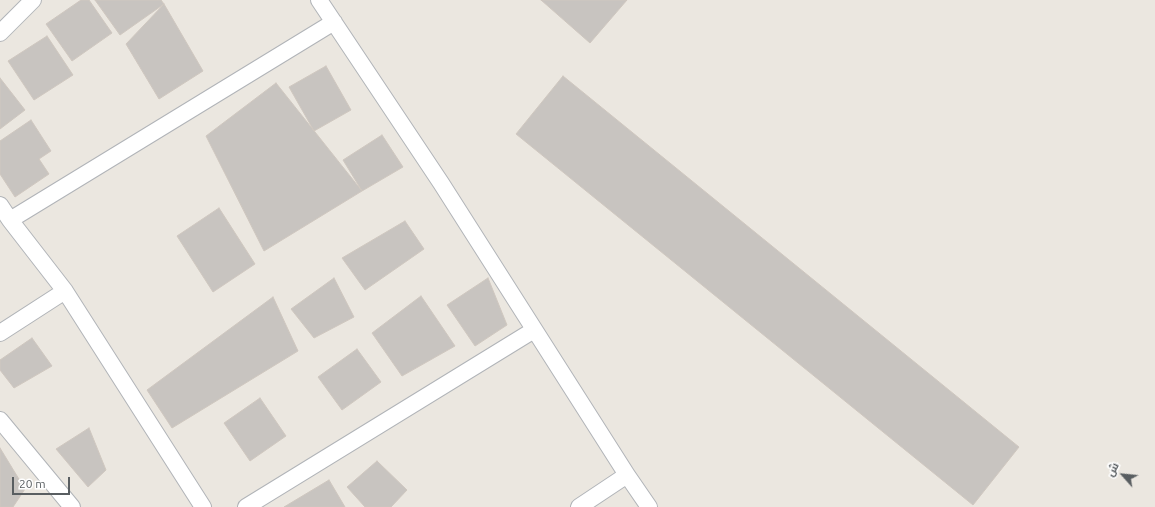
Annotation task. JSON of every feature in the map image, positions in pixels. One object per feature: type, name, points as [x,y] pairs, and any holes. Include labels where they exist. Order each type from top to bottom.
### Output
[{"type":"street","points":[[0,33],[33,0]]},
{"type":"street","points":[[319,0],[441,183],[627,475],[649,507]]},
{"type":"street","points":[[10,220],[334,22]]},
{"type":"street","points":[[0,205],[66,291],[203,507]]},
{"type":"street","points":[[0,333],[66,291]]},
{"type":"street","points":[[246,507],[534,330]]},
{"type":"street","points":[[0,420],[72,507]]},
{"type":"street","points":[[579,507],[627,475]]},
{"type":"building","points":[[81,0],[89,0],[112,33],[72,61],[46,24]]},
{"type":"building","points":[[95,0],[161,0],[164,4],[120,35]]},
{"type":"building","points":[[541,0],[627,0],[590,43]]},
{"type":"building","points":[[164,4],[203,71],[159,99],[126,44]]},
{"type":"building","points":[[47,36],[73,75],[34,100],[8,61]]},
{"type":"building","points":[[326,66],[351,110],[314,131],[289,87]]},
{"type":"building","points":[[563,76],[1019,447],[973,505],[516,134]]},
{"type":"building","points":[[0,78],[25,110],[0,129]]},
{"type":"building","points":[[276,83],[362,191],[264,251],[206,136]]},
{"type":"building","points":[[31,120],[51,151],[39,159],[49,174],[15,197],[0,174],[0,141]]},
{"type":"building","points":[[382,135],[403,167],[362,191],[343,160]]},
{"type":"building","points":[[219,208],[255,264],[213,292],[177,236]]},
{"type":"building","points":[[405,221],[424,249],[365,290],[342,258]]},
{"type":"building","points":[[334,278],[354,317],[314,338],[291,309]]},
{"type":"building","points":[[488,278],[507,325],[475,346],[447,305]]},
{"type":"building","points":[[421,296],[455,346],[402,376],[372,333]]},
{"type":"building","points":[[273,297],[298,351],[172,428],[147,390]]},
{"type":"building","points":[[32,338],[52,366],[14,388],[0,370],[0,360]]},
{"type":"building","points":[[357,349],[381,382],[342,410],[318,377]]},
{"type":"building","points":[[260,398],[286,436],[250,461],[224,423]]},
{"type":"building","points":[[89,428],[106,470],[88,487],[56,449]]},
{"type":"building","points":[[0,448],[25,489],[13,507],[0,507]]},
{"type":"building","points":[[377,461],[407,490],[391,507],[365,507],[347,487]]},
{"type":"building","points":[[329,480],[345,507],[284,507]]}]
